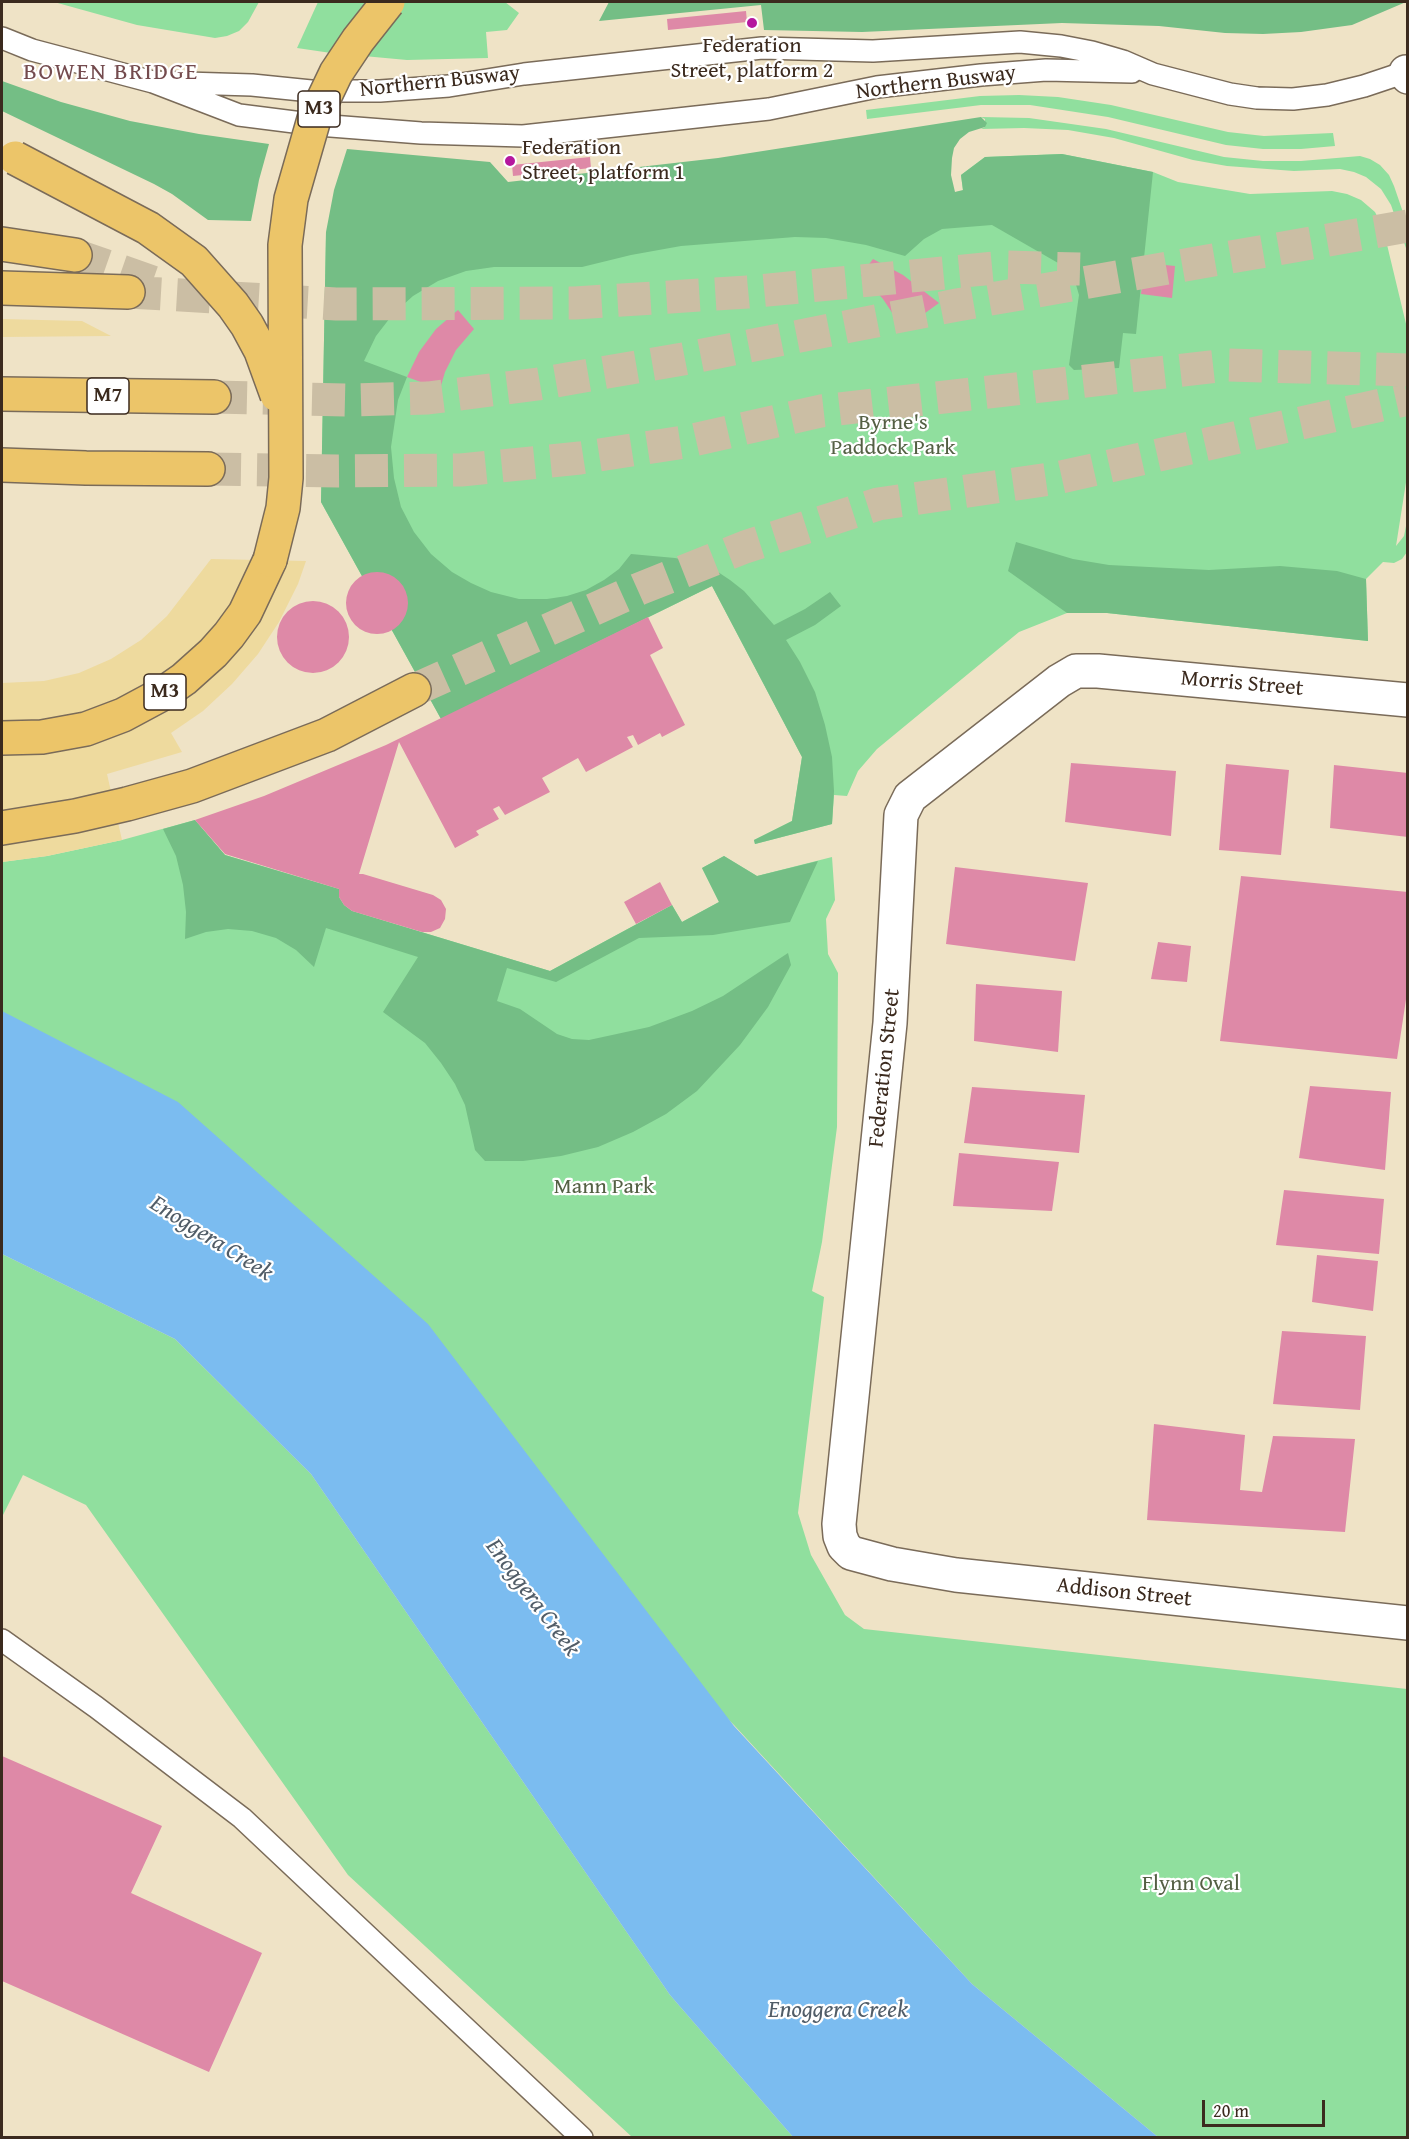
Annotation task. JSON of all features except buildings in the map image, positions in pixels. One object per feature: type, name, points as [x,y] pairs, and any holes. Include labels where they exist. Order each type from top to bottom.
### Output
[{"type":"highway","name":"M3","points":[[2,738],[42,737],[86,729],[123,715],[177,684],[213,652],[245,613],[270,560],[283,508],[287,453],[284,275],[291,199],[314,119],[336,73],[388,2]]},
{"type":"highway","points":[[2,151],[140,223],[194,261],[233,305],[261,351],[279,402],[287,453]]},
{"type":"highway","points":[[2,244],[75,255]]},
{"type":"highway","points":[[2,288],[128,292]]},
{"type":"highway","name":"M7","points":[[2,394],[214,397]]},
{"type":"highway","points":[[2,465],[208,469]]},
{"type":"highway","points":[[2,828],[75,816],[192,786],[327,735],[414,690]]},
{"type":"street","name":"Morris Street","points":[[1076,671],[1098,671],[1407,700]]},
{"type":"street","name":"Federation Street","points":[[844,1546],[839,1524],[891,1013],[902,815],[910,797],[1059,681],[1076,671]]},
{"type":"street","name":"Addison Street","points":[[844,1546],[851,1553],[863,1558],[956,1575],[1407,1623]]},
{"type":"lane","name":"Northern Busway","points":[[2,38],[32,50],[153,82],[239,115],[318,125],[421,133],[523,136],[769,110],[877,87],[981,75],[1046,70],[1153,74]]},
{"type":"lane","name":"Northern Busway","points":[[153,82],[311,91],[380,91],[449,86],[525,74],[762,48],[873,51],[1020,42],[1092,52],[1123,61],[1153,74],[1230,94],[1293,99],[1327,95],[1407,74]]},
{"type":"lane","points":[[2,1640],[96,1707],[242,1818],[582,2138]]},
{"type":"green space","points":[[54,2],[259,2],[248,22],[239,31],[215,38],[137,25]]},
{"type":"green space","points":[[318,2],[505,2],[519,13],[507,30],[486,32],[488,58],[407,60],[297,48]]},
{"type":"green space","points":[[609,2],[1406,2],[1352,25],[1301,32],[1263,34],[1225,33],[1159,26],[1062,23],[862,32],[764,30],[761,5],[599,21]]},
{"type":"green space","points":[[2,81],[61,102],[130,121],[269,144],[251,221],[208,220],[154,184],[2,111]]},
{"type":"green space","points":[[980,96],[1058,97],[1111,105],[1228,132],[1264,136],[1333,133],[1335,146],[1263,149],[1226,145],[1108,117],[1030,105],[981,105],[867,119],[866,110]]},
{"type":"green space","points":[[981,117],[1029,118],[1106,129],[1224,157],[1263,161],[1301,161],[1360,156],[1370,159],[1380,165],[1389,175],[1394,186],[1407,224],[1407,251],[1391,205],[1381,189],[1366,177],[1354,172],[1340,169],[1294,171],[1227,166],[1193,160],[1114,138],[1068,130],[981,129],[985,127],[985,119]]},
{"type":"green space","points":[[981,117],[987,123],[985,127],[969,132],[954,148],[951,175],[955,192],[963,190],[961,175],[985,157],[1062,154],[1153,172],[1136,334],[1123,333],[1119,368],[1074,370],[1069,365],[1079,295],[1072,271],[992,225],[942,229],[924,239],[905,256],[866,245],[826,238],[795,237],[681,246],[582,267],[494,267],[466,271],[438,281],[413,296],[393,314],[376,336],[364,361],[407,377],[398,400],[391,447],[394,478],[401,507],[414,532],[431,554],[452,572],[471,583],[491,592],[519,599],[547,599],[586,590],[619,569],[631,554],[675,558],[695,562],[715,570],[730,580],[744,591],[774,625],[805,609],[830,592],[841,606],[815,625],[786,640],[815,692],[825,725],[832,757],[834,791],[832,824],[755,844],[754,840],[792,821],[802,757],[712,586],[441,719],[321,502],[326,232],[334,190],[347,149],[490,162],[508,182],[718,158]]},
{"type":"green space","name":"Byrne's Paddock Park","points":[[1062,154],[1153,172],[1178,182],[1250,194],[1332,191],[1361,200],[1375,212],[1383,228],[1407,328],[1407,476],[1396,546],[1404,536],[1407,521],[1407,552],[1402,559],[1394,563],[1383,562],[1366,579],[1368,641],[1107,613],[1067,613],[1019,632],[877,749],[858,771],[847,796],[834,795],[832,824],[755,844],[754,840],[792,821],[802,757],[712,586],[441,719],[321,502],[326,232],[837,209],[963,191],[961,175],[985,157]]},
{"type":"green space","points":[[1016,542],[1073,559],[1109,565],[1209,570],[1280,566],[1337,571],[1366,579],[1368,641],[1107,613],[1067,613],[1008,571]]},
{"type":"green space","points":[[195,820],[225,855],[339,889],[339,897],[352,911],[550,971],[672,905],[682,922],[719,902],[702,868],[724,856],[757,876],[832,857],[835,900],[826,919],[828,954],[838,973],[837,1127],[822,1242],[812,1291],[824,1297],[798,1513],[811,1555],[845,1615],[864,1629],[1407,1689],[1407,2137],[1158,2137],[972,1984],[734,1725],[2,1011],[2,862],[47,856],[122,840]]},
{"type":"green space","points":[[195,820],[225,855],[339,889],[339,897],[352,911],[550,971],[672,905],[682,922],[719,902],[702,868],[724,856],[757,876],[818,861],[790,922],[713,935],[639,938],[556,982],[507,968],[497,1001],[520,1009],[557,1034],[572,1039],[589,1040],[649,1027],[692,1011],[723,996],[788,953],[791,965],[768,1007],[740,1045],[697,1091],[666,1114],[598,1147],[561,1156],[523,1161],[485,1161],[475,1150],[465,1105],[441,1063],[425,1043],[383,1012],[418,957],[326,928],[314,967],[296,950],[276,938],[252,931],[228,929],[206,932],[185,939],[186,912],[183,885],[176,856],[163,829]]},
{"type":"green space","points":[[2,1254],[175,1339],[311,1474],[670,1995],[793,2137],[632,2137],[348,1875],[86,1505],[23,1475],[2,1517]]},
{"type":"sand","points":[[2,319],[82,321],[111,336],[2,337]]},
{"type":"sand","points":[[211,559],[306,561],[298,584],[279,622],[258,654],[232,684],[203,711],[171,733],[182,752],[107,774],[122,840],[47,856],[2,862],[2,683],[44,681],[79,673],[111,659],[141,640],[167,616]]},
{"type":"water","name":"Enoggera Creek","points":[[2,1011],[178,1102],[428,1324],[734,1726],[972,1984],[1158,2137],[793,2137],[670,1995],[311,1474],[175,1339],[2,1254]]},
{"type":"tunnel","points":[[214,397],[348,400],[428,398],[538,384],[683,359],[957,305],[1408,226]]},
{"type":"tunnel","points":[[75,255],[161,285]]},
{"type":"tunnel","points":[[128,292],[336,304],[575,303],[748,292],[1005,267],[1080,269]]},
{"type":"tunnel","points":[[208,469],[461,470],[580,458],[684,442],[821,411],[1228,365],[1408,370]]},
{"type":"tunnel","points":[[414,690],[639,589],[745,547],[878,504],[1057,478],[1408,399]]},
{"type":"place","name":"Federation Street, platform 2","points":[[752,23]]},
{"type":"place","name":"Federation Street, platform 1","points":[[510,161]]},
{"type":"district","name":"BOWEN BRIDGE","points":[[111,73]]},
{"type":"park label","name":"Mann Park","points":[[604,1187]]},
{"type":"park label","name":"Flynn Oval","points":[[1191,1884]]}]
